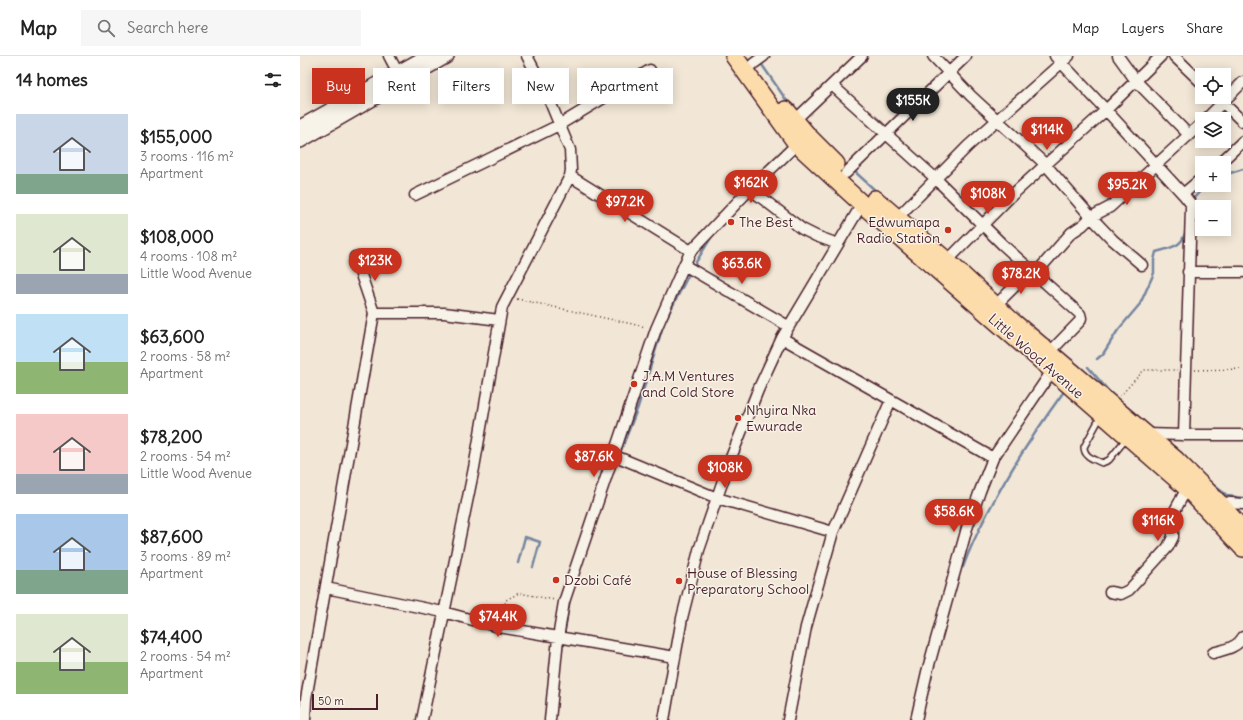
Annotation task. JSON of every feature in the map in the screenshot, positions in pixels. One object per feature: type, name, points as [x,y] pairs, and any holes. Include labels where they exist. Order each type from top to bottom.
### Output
[{"type":"highway","name":"Little Wood Avenue","points":[[734,56],[797,144],[862,204],[1052,371],[1107,410]]},
{"type":"highway","name":"Little Wood Avenue","points":[[755,59],[772,92],[794,121],[819,148],[1050,352],[1107,410],[1136,436],[1243,548]]},
{"type":"highway","name":"Little Wood Avenue","points":[[1136,436],[1176,460],[1218,502],[1243,530]]},
{"type":"street","points":[[389,56],[395,68]]},
{"type":"street","points":[[407,68],[427,56]]},
{"type":"street","points":[[300,141],[447,56]]},
{"type":"street","points":[[422,720],[443,612],[474,468],[502,307],[570,176],[571,170],[570,150],[546,92],[527,56]]},
{"type":"street","points":[[794,121],[862,56]]},
{"type":"street","points":[[933,56],[997,121],[1045,164],[1113,240],[1142,265]]},
{"type":"street","points":[[846,172],[966,56]]},
{"type":"street","points":[[1118,56],[1136,81],[1189,135]]},
{"type":"street","points":[[947,261],[1011,196],[1106,110],[1161,56]]},
{"type":"street","points":[[1174,56],[1195,76]]},
{"type":"street","points":[[897,218],[935,178],[1062,58],[1106,110],[1187,199]]},
{"type":"street","points":[[1231,91],[1243,82]]},
{"type":"street","points":[[832,85],[935,178],[1033,272],[1080,314],[1081,318],[1050,352]]},
{"type":"street","points":[[300,127],[373,87]]},
{"type":"street","points":[[415,195],[559,125],[594,104]]},
{"type":"street","points":[[1224,104],[1243,122]]},
{"type":"street","points":[[996,305],[1033,272],[1071,233],[1083,225],[1091,217],[1110,207],[1195,129]]},
{"type":"street","points":[[1227,156],[1243,141]]},
{"type":"street","points":[[550,720],[558,638],[564,602],[656,329],[684,265],[692,251],[750,189],[797,144]]},
{"type":"street","points":[[570,176],[692,251]]},
{"type":"street","points":[[1184,435],[1188,272],[1187,199],[1195,188]]},
{"type":"street","points":[[750,189],[802,229],[838,244]]},
{"type":"street","points":[[664,720],[682,618],[697,558],[717,498],[758,390],[788,326],[862,204]]},
{"type":"street","points":[[305,720],[306,699],[374,313],[355,257]]},
{"type":"street","points":[[684,265],[788,326]]},
{"type":"street","points":[[1188,272],[1243,272]]},
{"type":"street","points":[[374,313],[444,313],[499,320]]},
{"type":"street","points":[[782,338],[993,458]]},
{"type":"street","points":[[916,720],[926,672],[967,528],[993,458],[1052,371]]},
{"type":"street","points":[[788,720],[806,627],[833,532],[891,400]]},
{"type":"street","points":[[1136,436],[1243,435]]},
{"type":"street","points":[[613,455],[717,498],[833,532]]},
{"type":"street","points":[[1110,592],[1121,594],[1129,590],[1168,547],[1173,537],[1173,514],[1187,488]]},
{"type":"street","points":[[1218,502],[1243,504]]},
{"type":"street","points":[[326,588],[443,612],[499,627],[675,657]]},
{"type":"street","points":[[1213,653],[1232,647],[1243,638]]},
{"type":"lane","points":[[1107,410],[1084,447],[1084,452],[1087,456],[1102,463],[1109,460],[1136,436]]},
{"type":"path","points":[[507,296],[656,329]]},
{"type":"path","points":[[1107,410],[1144,370],[1243,369]]},
{"type":"path","points":[[499,627],[506,600],[519,593],[564,602]]},
{"type":"waterway","points":[[760,62],[789,104]]},
{"type":"waterway","points":[[852,169],[877,192]]},
{"type":"waterway","points":[[1231,173],[1243,169]]},
{"type":"waterway","points":[[763,184],[770,178]]},
{"type":"waterway","points":[[1191,201],[1199,192]]},
{"type":"waterway","points":[[1097,359],[1103,354],[1118,330],[1140,304],[1154,273],[1154,260],[1156,252],[1177,245],[1183,239],[1186,227]]},
{"type":"waterway","points":[[693,267],[712,236]]},
{"type":"waterway","points":[[619,455],[638,407],[664,323],[690,272]]},
{"type":"waterway","points":[[1088,367],[1113,396]]},
{"type":"waterway","points":[[963,567],[980,527],[1004,482],[1033,435],[1065,390]]},
{"type":"waterway","points":[[1212,484],[1228,496],[1243,498]]},
{"type":"waterway","points":[[518,563],[525,537],[540,542],[533,567]]},
{"type":"waterway","points":[[564,636],[570,598]]},
{"type":"waterway","points":[[561,656],[563,641]]},
{"type":"place","name":"The Best","points":[[731,222]]},
{"type":"place","name":"Edwumapa Radio Station","points":[[948,230]]},
{"type":"place","name":"J.A.M Ventures and Cold Store","points":[[634,384]]},
{"type":"place","name":"Nhyira Nka Ewurade","points":[[738,418]]},
{"type":"place","name":"Dzobi Café","points":[[556,580]]},
{"type":"place","name":"House of Blessing Preparatory School","points":[[679,581]]}]
